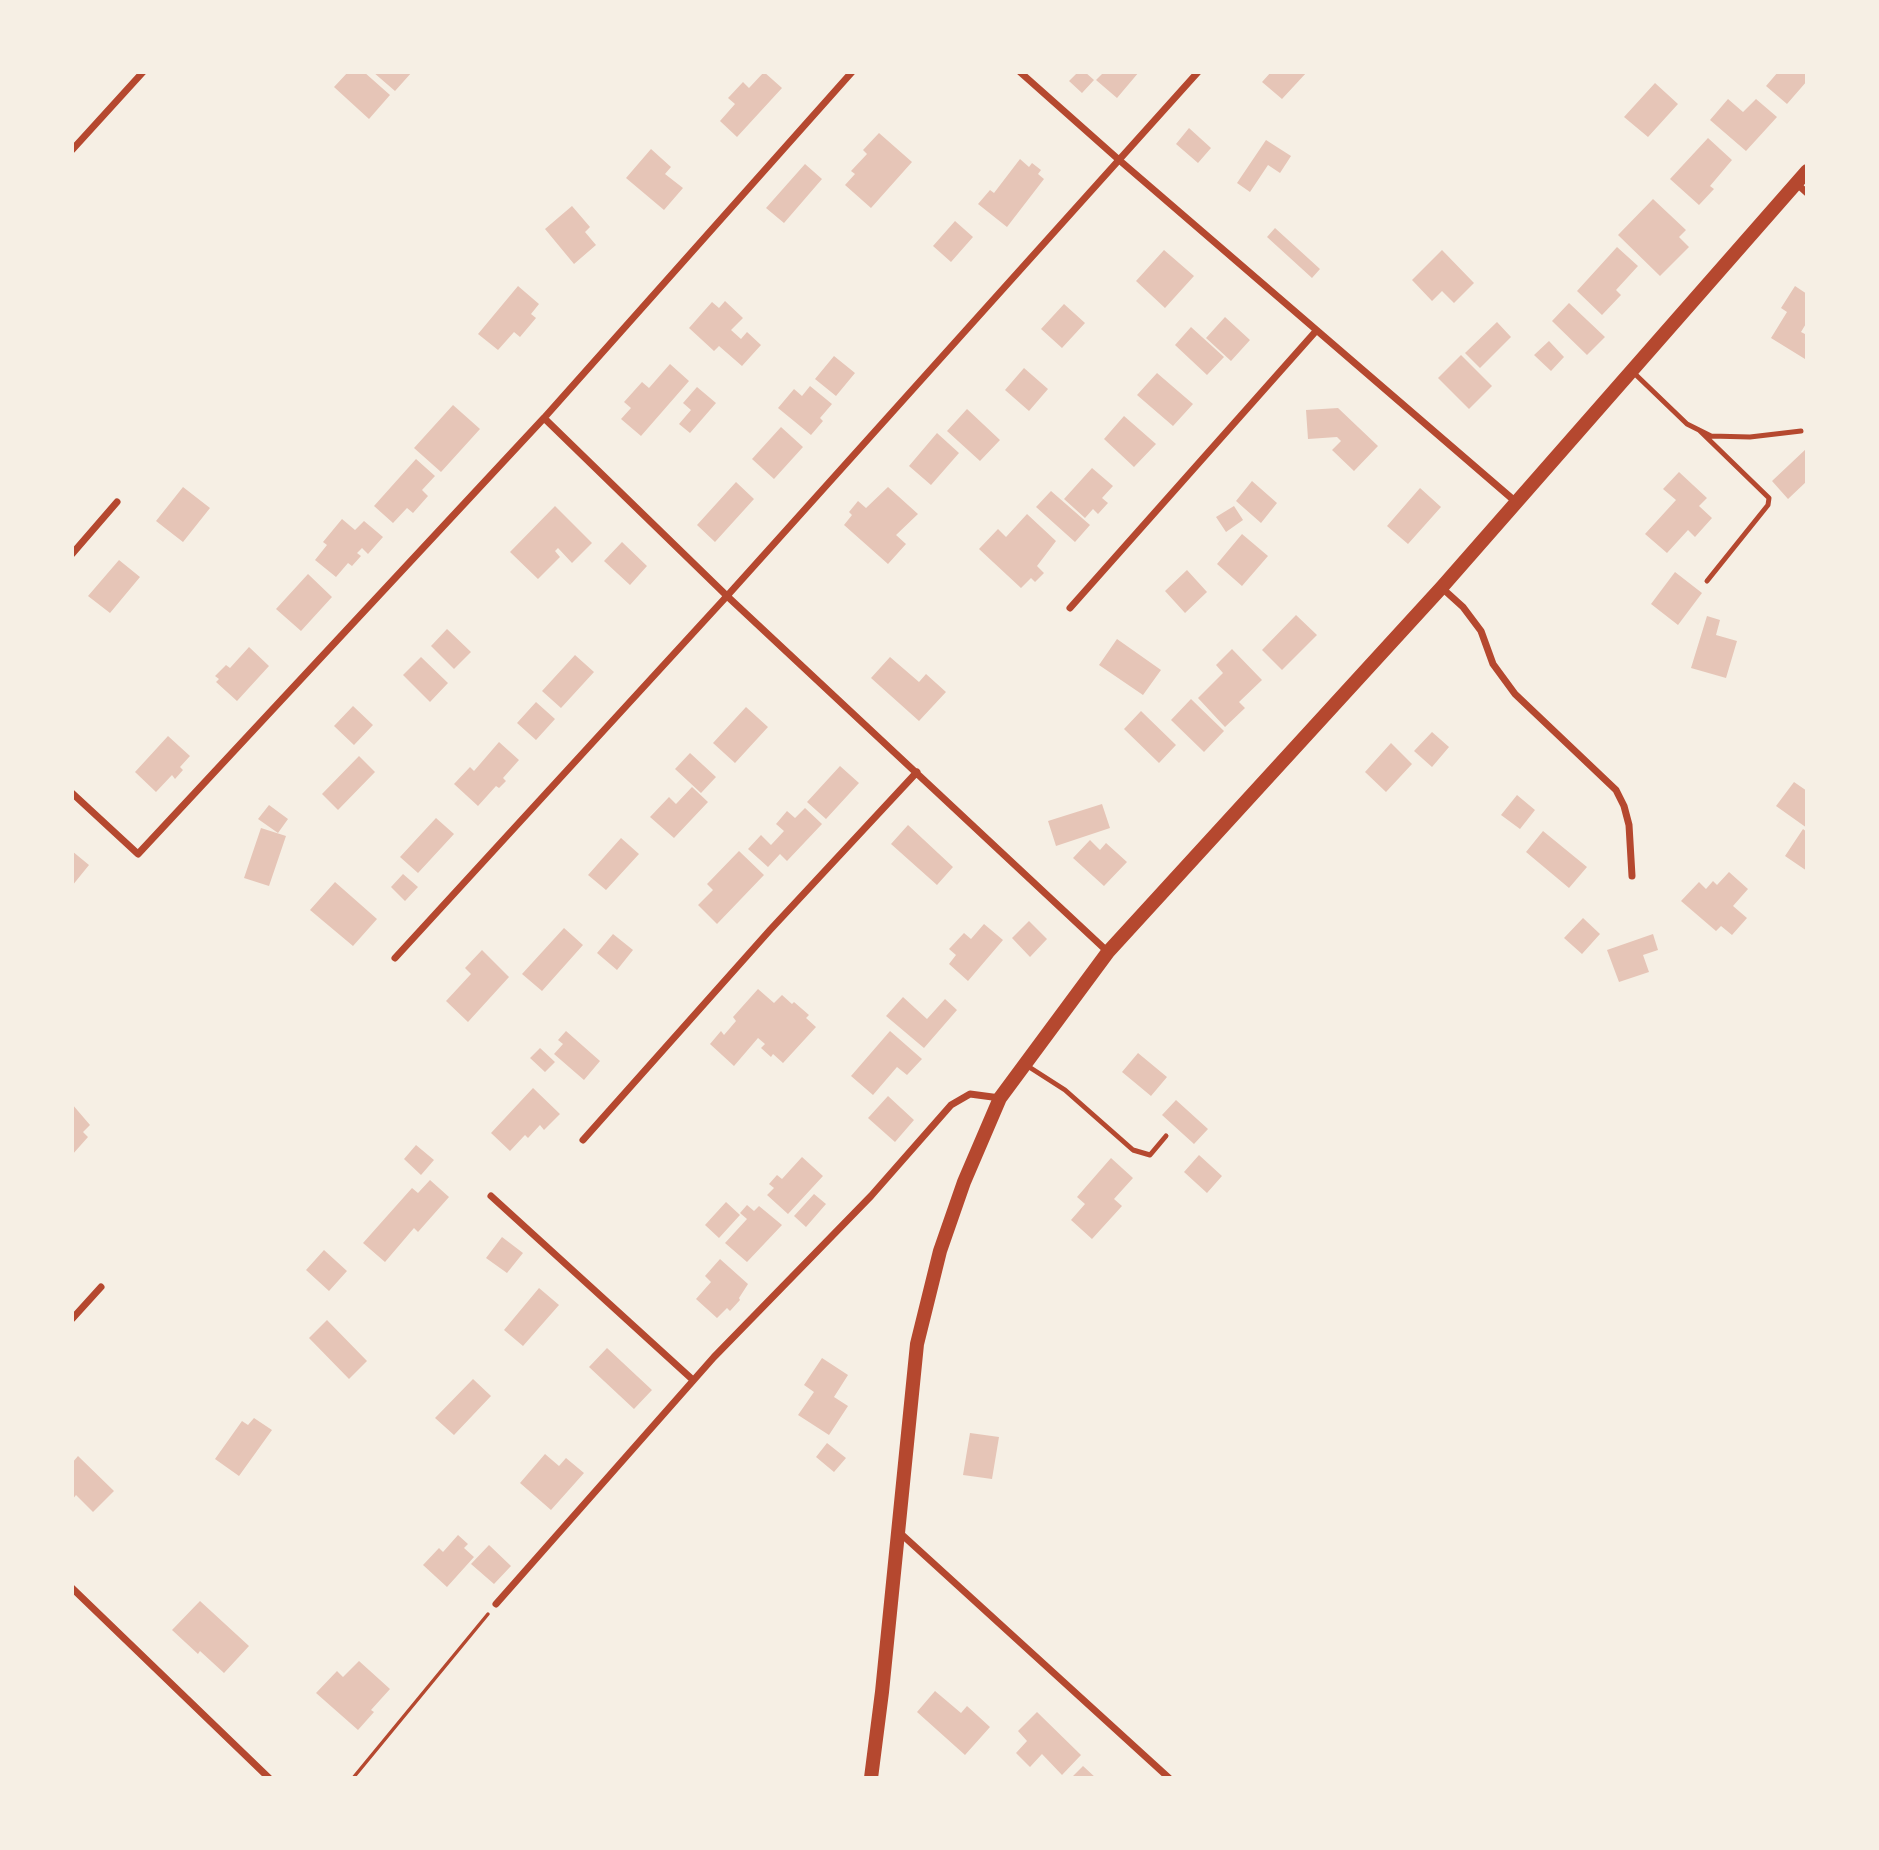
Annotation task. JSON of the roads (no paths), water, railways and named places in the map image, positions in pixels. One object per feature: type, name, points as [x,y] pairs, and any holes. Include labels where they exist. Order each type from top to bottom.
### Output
[{"type":"main road","points":[[871,1778],[917,1344],[940,1251],[964,1182],[1000,1098],[1108,951],[1441,587],[1631,371],[1802,188],[1807,171]]},
{"type":"street","points":[[72,150],[143,72]]},
{"type":"street","points":[[72,793],[138,854],[544,418],[852,72]]},
{"type":"street","points":[[1020,72],[1516,502]]},
{"type":"street","points":[[396,958],[727,596],[1198,72]]},
{"type":"street","points":[[1070,608],[1316,331]]},
{"type":"street","points":[[544,418],[727,596],[1108,951]]},
{"type":"street","points":[[72,554],[117,502]]},
{"type":"street","points":[[1441,587],[1463,607],[1481,631],[1493,664],[1515,694],[1616,790],[1629,825],[1632,876]]},
{"type":"street","points":[[583,1140],[770,930],[917,772]]},
{"type":"street","points":[[496,1604],[693,1380],[871,1196],[951,1105],[970,1094],[1000,1098]]},
{"type":"street","points":[[491,1196],[693,1380]]},
{"type":"street","points":[[72,1319],[101,1287]]},
{"type":"street","points":[[899,1531],[1169,1778]]},
{"type":"street","points":[[72,1588],[269,1778]]},
{"type":"lane","points":[[1631,371],[1687,424],[1711,436],[1750,437],[1801,431]]},
{"type":"lane","points":[[1699,430],[1769,498],[1768,505],[1707,581]]},
{"type":"lane","points":[[1024,1064],[1065,1090],[1133,1150],[1150,1155],[1166,1136]]}]
